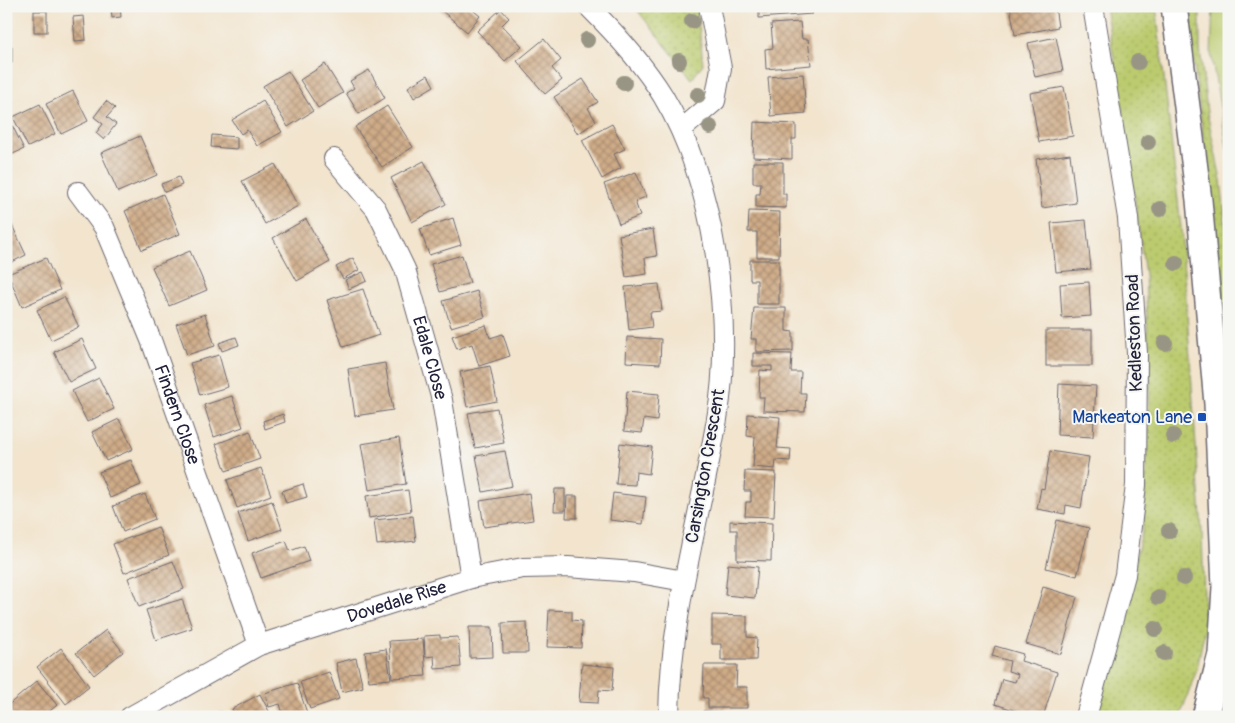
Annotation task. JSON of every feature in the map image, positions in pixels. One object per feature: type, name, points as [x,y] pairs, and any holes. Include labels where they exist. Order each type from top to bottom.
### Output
[{"type":"street","name":"Carsington Crescent","points":[[588,6],[622,42],[645,72],[662,96],[681,130],[700,185],[711,226],[718,273],[722,338],[718,416],[684,581],[672,663],[669,717]]},
{"type":"street","points":[[681,130],[715,101],[721,68],[709,6]]},
{"type":"street","name":"Kedleston Road","points":[[1086,717],[1125,575],[1136,485],[1137,382],[1128,218],[1093,6]]},
{"type":"street","points":[[1174,6],[1199,200],[1217,404],[1225,587],[1221,654],[1205,717]]},
{"type":"street","name":"Edale Close","points":[[334,159],[376,209],[405,268],[442,400],[471,578]]},
{"type":"street","name":"Findern Close","points":[[78,192],[104,227],[151,340],[259,645]]},
{"type":"street","name":"Dovedale Rise","points":[[130,717],[259,645],[471,578],[523,568],[568,567],[634,572],[684,581]]},
{"type":"green space","points":[[634,6],[697,6],[703,64],[692,79]]},
{"type":"green space","points":[[1105,6],[1156,6],[1181,227],[1202,532],[1205,628],[1197,669],[1180,717],[1096,717],[1143,529],[1150,385],[1145,275],[1123,112]]},
{"type":"green space","points":[[1191,6],[1200,6],[1200,48],[1207,112],[1221,180],[1228,247],[1229,308],[1226,308],[1227,317],[1229,317],[1229,366],[1213,213],[1192,50]]},
{"type":"green space","points":[[1213,6],[1229,6],[1229,158],[1211,54]]},
{"type":"building","points":[[111,6],[120,6],[121,17],[112,18]]},
{"type":"building","points":[[436,6],[468,6],[480,16],[467,32]]},
{"type":"building","points":[[759,6],[812,6],[812,14],[759,18]]},
{"type":"building","points":[[1010,6],[1055,6],[1058,27],[1015,35]]},
{"type":"building","points":[[501,9],[509,18],[502,25],[522,46],[505,61],[477,31]]},
{"type":"building","points":[[34,11],[47,11],[47,32],[34,32]]},
{"type":"building","points":[[84,16],[86,40],[75,41],[73,17]]},
{"type":"building","points":[[800,22],[802,39],[808,39],[811,65],[766,69],[765,49],[773,48],[771,24]]},
{"type":"building","points":[[1056,37],[1063,71],[1035,77],[1028,43]]},
{"type":"building","points":[[544,39],[561,60],[552,68],[562,80],[545,94],[517,61]]},
{"type":"building","points":[[6,46],[12,46],[12,63],[6,64]]},
{"type":"building","points":[[325,64],[343,93],[318,108],[300,80]]},
{"type":"building","points":[[369,70],[385,98],[359,114],[346,93],[354,88],[350,81]]},
{"type":"building","points":[[288,71],[313,111],[288,127],[263,86]]},
{"type":"building","points":[[803,74],[806,113],[771,116],[768,77]]},
{"type":"building","points":[[428,75],[434,86],[414,98],[408,87]]},
{"type":"building","points":[[583,79],[598,102],[588,108],[596,121],[578,134],[554,97]]},
{"type":"building","points":[[1064,87],[1073,136],[1039,142],[1030,93]]},
{"type":"building","points":[[73,91],[88,121],[61,134],[46,104]]},
{"type":"building","points":[[106,101],[115,108],[107,117],[116,124],[104,140],[96,133],[103,124],[94,117]]},
{"type":"building","points":[[263,101],[282,132],[257,146],[247,130],[241,134],[232,120]]},
{"type":"building","points":[[40,104],[55,134],[28,147],[13,117]]},
{"type":"building","points":[[387,106],[413,147],[382,167],[355,127]]},
{"type":"building","points":[[9,119],[24,149],[6,157],[6,120]]},
{"type":"building","points":[[754,122],[796,124],[796,139],[792,139],[792,159],[753,157]]},
{"type":"building","points":[[612,124],[625,149],[614,154],[621,168],[602,179],[582,140]]},
{"type":"building","points":[[212,135],[237,137],[237,149],[211,147]]},
{"type":"building","points":[[140,136],[157,175],[118,192],[101,153]]},
{"type":"building","points":[[1070,154],[1076,203],[1042,208],[1036,159]]},
{"type":"building","points":[[424,161],[446,204],[412,222],[391,178]]},
{"type":"building","points":[[753,162],[783,162],[783,194],[786,194],[786,208],[756,207],[756,194],[760,194],[761,183],[753,183]]},
{"type":"building","points":[[275,164],[298,206],[265,224],[242,181]]},
{"type":"building","points":[[636,172],[646,197],[635,201],[640,216],[619,224],[604,184]]},
{"type":"building","points":[[179,177],[182,185],[165,192],[161,184]]},
{"type":"building","points":[[163,194],[180,234],[142,250],[125,211]]},
{"type":"building","points":[[749,211],[780,212],[779,257],[757,257],[757,232],[748,232]]},
{"type":"building","points":[[453,218],[461,245],[429,255],[420,229]]},
{"type":"building","points":[[306,219],[330,262],[297,281],[273,238]]},
{"type":"building","points":[[1086,220],[1091,269],[1056,272],[1051,223]]},
{"type":"building","points":[[12,225],[26,255],[6,265],[6,228]]},
{"type":"building","points":[[653,229],[657,256],[645,258],[647,274],[626,277],[619,235]]},
{"type":"building","points":[[190,251],[207,290],[169,306],[152,267]]},
{"type":"building","points":[[462,255],[470,283],[440,292],[431,264]]},
{"type":"building","points":[[46,258],[60,290],[22,307],[8,274]]},
{"type":"building","points":[[353,258],[359,270],[343,279],[336,267]]},
{"type":"building","points":[[750,260],[779,260],[779,304],[757,304],[757,280],[750,280]]},
{"type":"building","points":[[363,272],[367,281],[349,289],[345,280]]},
{"type":"building","points":[[1089,282],[1091,316],[1062,318],[1060,284]]},
{"type":"building","points":[[659,284],[662,311],[650,312],[652,327],[629,330],[625,287]]},
{"type":"building","points":[[363,289],[379,335],[343,347],[327,300]]},
{"type":"building","points":[[477,291],[485,317],[451,327],[443,301]]},
{"type":"building","points":[[64,297],[79,327],[51,340],[37,310]]},
{"type":"building","points":[[754,308],[786,308],[786,331],[793,332],[793,351],[756,352],[756,339],[751,339]]},
{"type":"building","points":[[205,314],[215,346],[187,355],[176,324]]},
{"type":"building","points":[[486,325],[490,338],[503,334],[510,356],[479,366],[472,344],[457,349],[452,336]]},
{"type":"building","points":[[1046,330],[1092,330],[1092,366],[1046,366]]},
{"type":"building","points":[[236,337],[239,345],[222,351],[219,343]]},
{"type":"building","points":[[627,337],[661,339],[660,364],[626,362]]},
{"type":"building","points":[[82,339],[96,369],[69,382],[54,352]]},
{"type":"building","points":[[753,353],[792,354],[791,372],[801,372],[800,393],[806,393],[805,412],[763,411],[764,397],[759,397],[760,370],[772,371],[772,366],[753,366]]},
{"type":"building","points":[[219,355],[228,387],[200,395],[190,363]]},
{"type":"building","points":[[385,363],[393,410],[355,416],[348,369]]},
{"type":"building","points":[[490,366],[497,401],[467,407],[460,372]]},
{"type":"building","points":[[99,378],[114,409],[87,422],[72,391]]},
{"type":"building","points":[[1059,384],[1096,386],[1093,437],[1057,435]]},
{"type":"building","points":[[627,391],[659,394],[657,421],[644,419],[642,433],[624,431]]},
{"type":"building","points":[[232,396],[243,427],[214,437],[204,405]]},
{"type":"building","points":[[497,408],[504,443],[475,448],[468,413]]},
{"type":"building","points":[[283,414],[285,422],[265,429],[263,421]]},
{"type":"building","points":[[748,414],[780,417],[777,448],[791,449],[790,461],[776,460],[775,469],[753,467],[755,437],[747,436]]},
{"type":"building","points":[[119,419],[133,449],[106,461],[92,432]]},
{"type":"building","points":[[250,431],[260,459],[226,471],[216,444]]},
{"type":"building","points":[[399,438],[406,484],[369,490],[361,444]]},
{"type":"building","points":[[620,443],[652,447],[649,474],[636,472],[635,485],[616,484]]},
{"type":"building","points":[[505,451],[512,486],[483,492],[476,456]]},
{"type":"building","points":[[1050,451],[1089,457],[1081,508],[1066,505],[1065,514],[1037,509],[1041,488],[1044,489]]},
{"type":"building","points":[[131,460],[141,485],[110,498],[99,472]]},
{"type":"building","points":[[261,468],[271,495],[237,508],[227,480]]},
{"type":"building","points":[[745,471],[776,472],[774,517],[745,516],[746,502],[751,502],[751,491],[744,491]]},
{"type":"building","points":[[303,484],[307,497],[286,503],[282,491]]},
{"type":"building","points":[[555,489],[565,489],[565,511],[554,511]]},
{"type":"building","points":[[408,490],[411,511],[369,518],[366,496]]},
{"type":"building","points":[[529,493],[533,520],[484,527],[480,501]]},
{"type":"building","points":[[613,493],[646,497],[643,524],[610,520]]},
{"type":"building","points":[[145,494],[155,519],[123,532],[113,506]]},
{"type":"building","points":[[567,496],[577,496],[577,518],[566,518]]},
{"type":"building","points":[[272,501],[282,529],[248,541],[238,513]]},
{"type":"building","points":[[413,516],[416,541],[377,545],[374,520]]},
{"type":"building","points":[[1057,520],[1089,528],[1077,576],[1046,568]]},
{"type":"building","points":[[730,521],[772,523],[771,561],[737,560],[737,530],[730,530]]},
{"type":"building","points":[[158,527],[169,555],[124,573],[113,544]]},
{"type":"building","points":[[286,541],[290,551],[304,546],[309,561],[261,578],[252,553]]},
{"type":"building","points":[[173,561],[184,589],[139,607],[128,578]]},
{"type":"building","points":[[728,564],[758,567],[755,598],[725,595]]},
{"type":"building","points":[[1043,587],[1077,597],[1061,654],[1026,644]]},
{"type":"building","points":[[182,599],[192,628],[156,640],[146,610]]},
{"type":"building","points":[[549,610],[572,611],[572,620],[582,621],[581,648],[547,647]]},
{"type":"building","points":[[712,615],[747,616],[747,637],[757,638],[756,660],[721,660],[721,644],[712,644]]},
{"type":"building","points":[[527,622],[528,653],[503,653],[502,623]]},
{"type":"building","points":[[469,627],[492,627],[493,657],[470,658]]},
{"type":"building","points":[[106,630],[123,652],[94,675],[76,653]]},
{"type":"building","points":[[440,635],[440,638],[458,637],[461,667],[435,669],[434,656],[425,657],[424,636]]},
{"type":"building","points":[[423,639],[426,676],[392,678],[389,641]]},
{"type":"building","points":[[995,646],[1023,654],[1021,661],[1057,672],[1043,717],[1035,717],[995,704],[1002,679],[1015,682],[1018,674],[1008,671],[1010,661],[992,656]]},
{"type":"building","points":[[61,648],[89,686],[66,704],[37,667]]},
{"type":"building","points":[[386,649],[391,679],[369,681],[365,652]]},
{"type":"building","points":[[356,658],[363,687],[342,692],[336,663]]},
{"type":"building","points":[[582,664],[614,667],[612,691],[599,690],[598,703],[579,702]]},
{"type":"building","points":[[704,665],[737,665],[736,687],[747,687],[747,708],[708,708],[708,698],[703,698]]},
{"type":"building","points":[[329,672],[339,699],[310,709],[300,682]]},
{"type":"building","points":[[37,681],[57,705],[43,717],[14,717],[6,707]]},
{"type":"building","points":[[297,683],[307,713],[296,717],[284,717],[280,704],[269,707],[265,693]]},
{"type":"building","points":[[260,694],[271,715],[266,717],[236,717],[232,709]]},
{"type":"building","points":[[703,711],[730,713],[729,717],[703,717]]},
{"type":"building","points":[[222,712],[225,717],[214,717]]},
{"type":"place","name":"Markeaton Lane","points":[[1202,417]]}]
